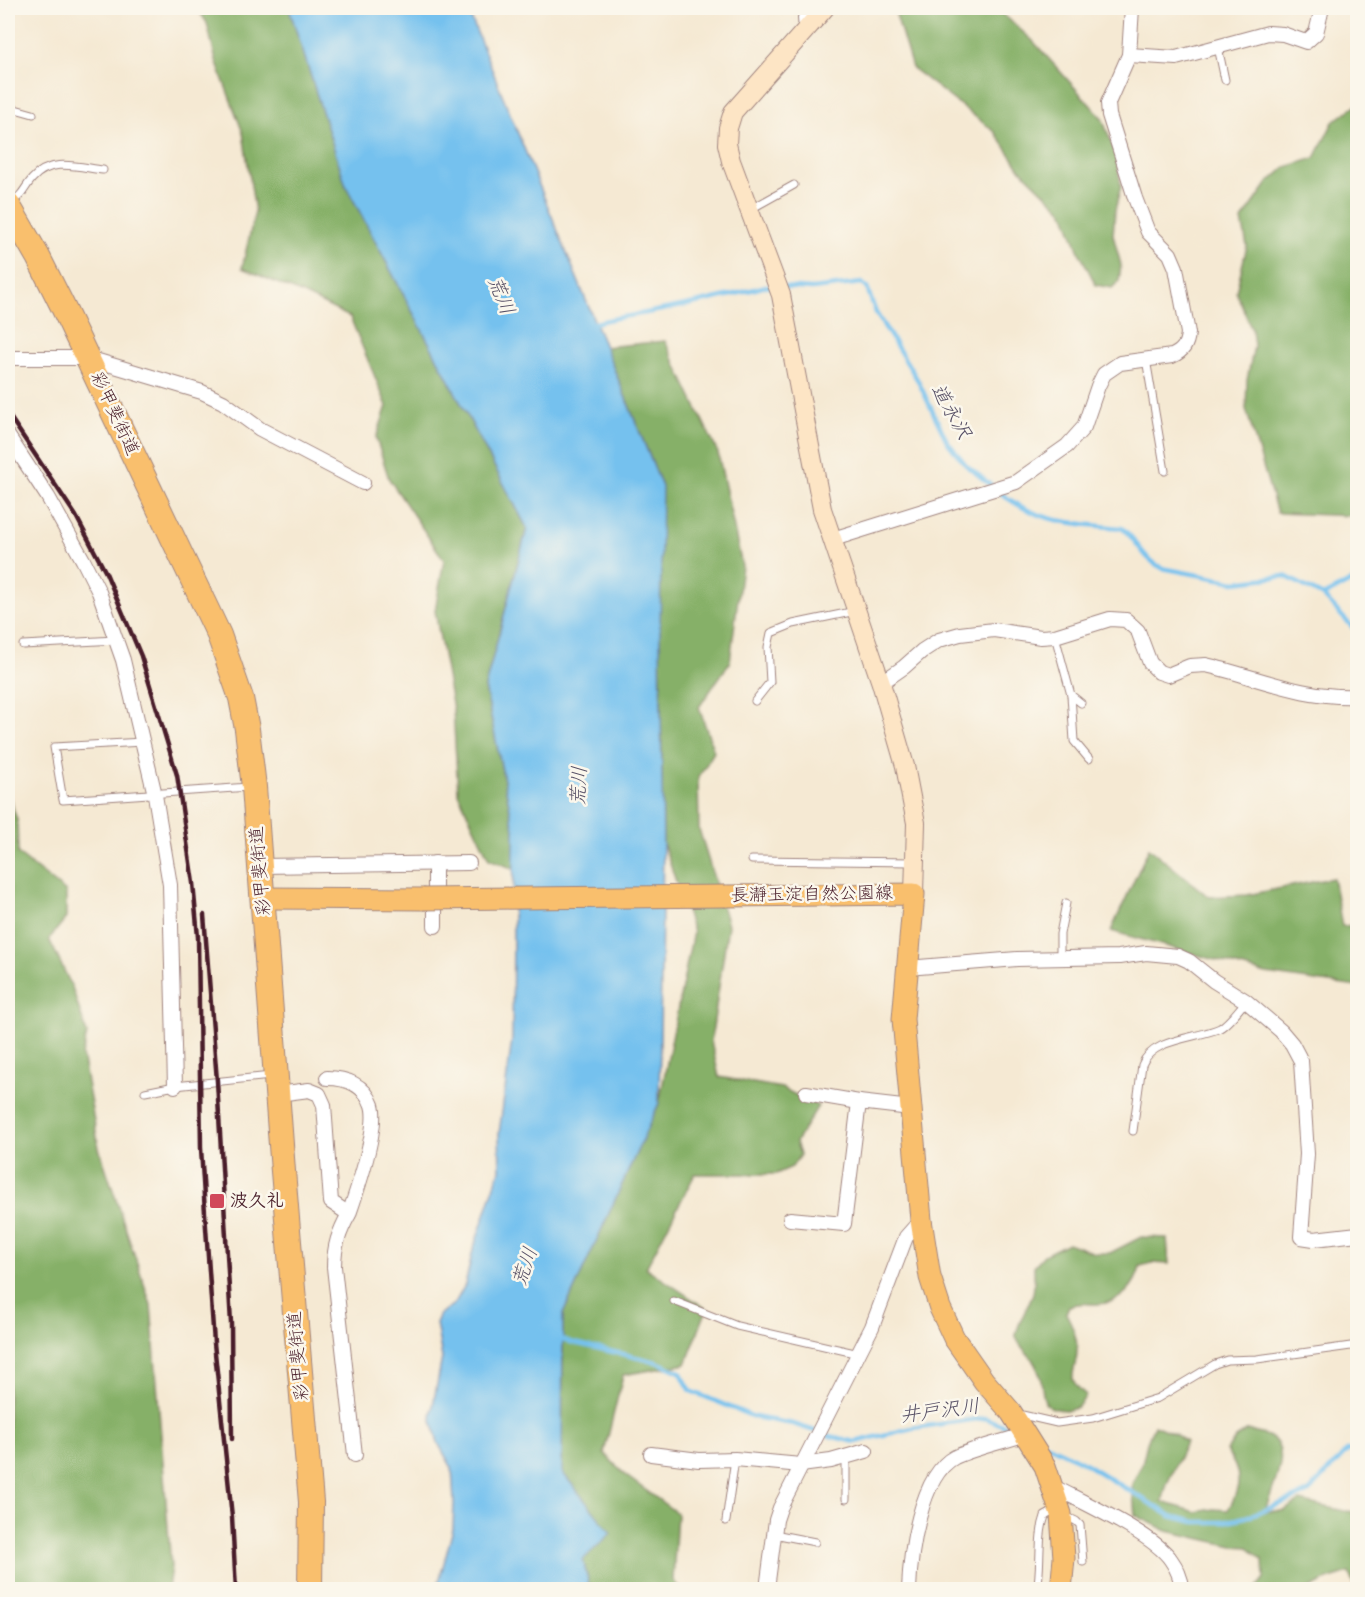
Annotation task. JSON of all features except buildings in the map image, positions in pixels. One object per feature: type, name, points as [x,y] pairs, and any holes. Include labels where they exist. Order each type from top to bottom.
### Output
[{"type":"highway","name":"彩甲斐街道","points":[[8,204],[38,257],[88,358],[219,635],[232,671],[247,729],[264,898],[311,1502],[310,1590]]},
{"type":"main road","name":"長瀞玉淀自然公園線","points":[[264,898],[914,894],[903,1019],[921,1220],[930,1277],[940,1308],[954,1338],[1026,1434],[1045,1466],[1054,1487],[1060,1511],[1064,1558],[1061,1590]]},
{"type":"street","points":[[806,30],[805,18],[813,8]]},
{"type":"street","points":[[825,8],[733,112],[728,128],[727,144],[734,173],[781,295],[822,508],[881,683],[905,766],[916,823],[914,894]]},
{"type":"street","points":[[832,539],[1016,482],[1066,446],[1084,427],[1104,374],[1120,363],[1172,356],[1187,344],[1188,333],[1176,268],[1170,254],[1158,244],[1145,225],[1109,115],[1108,103],[1129,55],[1132,8]]},
{"type":"street","points":[[1129,55],[1176,58],[1268,33],[1283,34],[1306,42],[1316,33],[1322,8]]},
{"type":"street","points":[[8,358],[88,358],[202,392],[223,402],[260,429],[363,483]]},
{"type":"street","points":[[8,436],[48,497],[99,592],[116,640],[143,742],[155,795],[170,885],[176,1086]]},
{"type":"street","points":[[881,683],[939,640],[949,637],[994,630],[1041,637],[1055,636],[1110,619],[1126,620],[1138,631],[1150,663],[1159,672],[1168,675],[1190,666],[1206,665],[1299,692],[1323,696],[1358,696]]},
{"type":"street","points":[[435,863],[435,926]]},
{"type":"street","points":[[261,866],[469,863]]},
{"type":"street","points":[[907,968],[1017,959],[1119,957],[1146,953],[1178,956],[1189,961],[1214,981],[1246,1001],[1281,1031],[1293,1044],[1301,1062],[1306,1154],[1301,1237],[1314,1239],[1358,1234]]},
{"type":"street","points":[[327,1078],[340,1078],[359,1086],[372,1104],[373,1120],[365,1166],[349,1214],[334,1249],[334,1267],[355,1455]]},
{"type":"street","points":[[277,1085],[320,1094],[324,1105],[331,1202],[349,1214]]},
{"type":"street","points":[[806,1093],[911,1108]]},
{"type":"street","points":[[790,1219],[844,1224],[859,1102]]},
{"type":"street","points":[[769,1590],[774,1534],[780,1508],[873,1327],[906,1237],[921,1220]]},
{"type":"street","points":[[909,1590],[910,1567],[920,1513],[933,1481],[942,1467],[953,1458],[1026,1434]]},
{"type":"street","points":[[651,1454],[699,1460],[735,1459],[801,1465],[866,1452]]},
{"type":"street","points":[[1054,1487],[1155,1543],[1170,1559],[1183,1590]]},
{"type":"lane","points":[[1218,47],[1225,80]]},
{"type":"lane","points":[[8,107],[33,114]]},
{"type":"lane","points":[[8,204],[20,197],[38,172],[52,165],[103,170]]},
{"type":"lane","points":[[748,210],[794,185]]},
{"type":"lane","points":[[1146,359],[1165,471]]},
{"type":"lane","points":[[755,701],[770,682],[768,647],[771,633],[793,624],[856,611]]},
{"type":"lane","points":[[1055,636],[1071,695],[1074,741],[1089,759]]},
{"type":"lane","points":[[23,645],[116,640]]},
{"type":"lane","points":[[1071,695],[1081,703]]},
{"type":"lane","points":[[143,742],[54,747],[63,800],[254,787]]},
{"type":"lane","points":[[752,860],[916,862]]},
{"type":"lane","points":[[1060,958],[1060,934],[1066,903]]},
{"type":"lane","points":[[1133,1131],[1142,1065],[1146,1054],[1157,1047],[1222,1027],[1246,1001]]},
{"type":"lane","points":[[145,1092],[176,1086],[277,1085]]},
{"type":"lane","points":[[674,1301],[737,1326],[859,1354]]},
{"type":"lane","points":[[1011,1412],[1057,1423],[1093,1418],[1158,1398],[1215,1364],[1227,1360],[1257,1359],[1358,1345]]},
{"type":"lane","points":[[846,1456],[846,1499]]},
{"type":"lane","points":[[726,1521],[735,1459]]},
{"type":"lane","points":[[1037,1590],[1042,1525],[1045,1516],[1060,1511],[1080,1525],[1083,1562]]},
{"type":"lane","points":[[774,1534],[815,1542]]},
{"type":"green space","points":[[197,8],[289,8],[346,186],[527,528],[485,687],[514,829],[514,869],[489,859],[458,793],[453,709],[435,611],[444,560],[389,479],[376,438],[387,406],[350,317],[242,268],[255,212],[243,133],[216,61],[207,23]]},
{"type":"green space","points":[[894,8],[996,8],[1032,40],[1102,118],[1116,155],[1121,186],[1115,210],[1113,235],[1121,265],[1119,281],[1112,288],[1096,285],[1079,252],[1064,212],[1021,170],[995,132],[912,68]]},
{"type":"green space","points":[[1357,105],[1357,516],[1277,513],[1246,409],[1247,380],[1254,346],[1252,330],[1236,292],[1247,246],[1242,220],[1268,183],[1286,167],[1315,158],[1333,122]]},
{"type":"green space","points":[[665,341],[718,453],[742,566],[730,662],[699,707],[714,752],[698,778],[699,829],[728,925],[711,1041],[719,1077],[782,1088],[818,1106],[796,1142],[800,1155],[792,1167],[776,1174],[695,1174],[646,1268],[707,1309],[686,1364],[623,1375],[604,1453],[625,1475],[677,1513],[673,1580],[680,1589],[590,1589],[562,1473],[563,1314],[659,1103],[693,932],[663,843],[660,637],[661,484],[605,347]]},
{"type":"green space","points":[[8,793],[17,820],[18,854],[66,892],[66,918],[49,939],[72,987],[87,1034],[82,1055],[99,1148],[151,1305],[171,1567],[168,1589],[8,1589]]},
{"type":"green space","points":[[1149,848],[1209,897],[1247,895],[1333,878],[1342,926],[1357,925],[1357,987],[1266,974],[1111,931]]},
{"type":"green space","points":[[1141,1237],[1167,1238],[1169,1264],[1152,1263],[1140,1266],[1131,1287],[1113,1301],[1069,1306],[1066,1313],[1074,1330],[1077,1344],[1073,1378],[1086,1395],[1075,1408],[1065,1410],[1052,1408],[1045,1402],[1036,1366],[1016,1336],[1033,1293],[1034,1266],[1044,1255],[1068,1243],[1095,1253],[1110,1253]]},
{"type":"green space","points":[[1154,1425],[1175,1434],[1186,1442],[1167,1484],[1162,1502],[1196,1512],[1214,1509],[1228,1510],[1238,1487],[1238,1473],[1226,1451],[1236,1438],[1248,1430],[1270,1437],[1277,1443],[1280,1461],[1265,1511],[1283,1511],[1300,1501],[1357,1512],[1357,1589],[1349,1573],[1309,1589],[1256,1588],[1264,1578],[1263,1560],[1248,1547],[1233,1546],[1167,1531],[1135,1515],[1132,1484],[1142,1464]]},
{"type":"water","name":"荒川","points":[[289,8],[467,8],[662,487],[660,637],[663,843],[659,1103],[563,1314],[562,1472],[611,1533],[583,1560],[590,1589],[437,1589],[453,1529],[454,1503],[452,1468],[438,1443],[431,1416],[442,1358],[436,1323],[440,1314],[455,1303],[465,1285],[473,1250],[500,1170],[499,1133],[512,1040],[514,829],[485,687],[527,528],[346,186]]},
{"type":"waterway","name":"道永沢","points":[[782,287],[812,289],[862,283],[867,288],[876,313],[917,379],[947,441],[966,465],[992,486]]},
{"type":"waterway","name":"道永沢","points":[[592,324],[698,303],[766,286],[774,287]]},
{"type":"waterway","name":"道永沢","points":[[998,491],[1013,502],[1042,516],[1072,523],[1122,528],[1145,555],[1162,568],[1235,582],[1285,576],[1323,596],[1358,633]]},
{"type":"waterway","points":[[1323,596],[1358,578]]},
{"type":"waterway","name":"井戸沢川","points":[[557,1339],[657,1362],[680,1372],[691,1391],[754,1417],[793,1424],[855,1442],[912,1428],[985,1418],[1012,1429]]},
{"type":"waterway","name":"井戸沢川","points":[[1036,1439],[1079,1460],[1171,1516],[1195,1522],[1223,1522],[1246,1517],[1309,1492],[1347,1451],[1358,1448]]},
{"type":"railway","points":[[8,414],[76,516],[106,573],[141,656],[177,775],[193,883],[198,937],[201,1148],[214,1343],[232,1517],[236,1590]]},
{"type":"railway","points":[[204,915],[217,1081],[231,1323],[232,1439]]},
{"type":"place","name":"波久礼","points":[[217,1201]]}]
